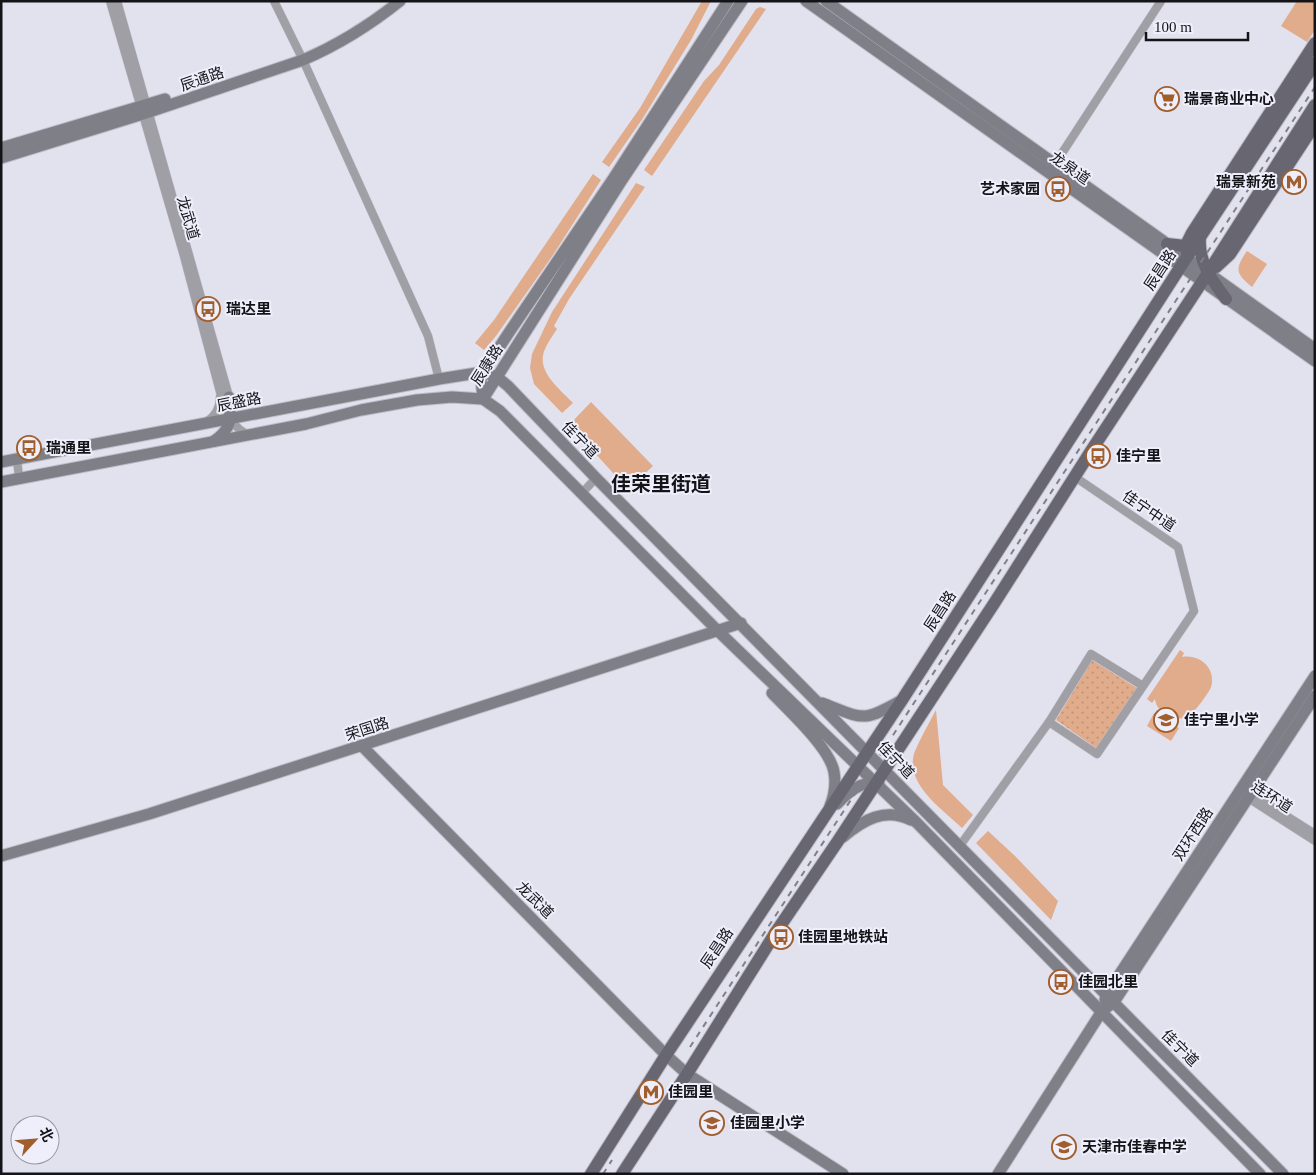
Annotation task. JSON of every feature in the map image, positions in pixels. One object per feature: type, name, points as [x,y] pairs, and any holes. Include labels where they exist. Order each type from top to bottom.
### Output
[{"type":"main road","points":[[1185,257],[1192,233],[1197,224],[1315,43]]},
{"type":"main road","name":"辰昌路","points":[[591,1174],[666,1055],[902,700],[1185,257],[1200,238],[1315,63]]},
{"type":"main road","points":[[622,1174],[776,932],[995,602],[1315,104]]},
{"type":"main road","points":[[1205,277],[1230,254],[1315,124]]},
{"type":"main road","points":[[1200,238],[1200,258],[1205,277],[1226,298]]},
{"type":"main road","points":[[1164,248],[1175,246],[1185,257]]},
{"type":"street","name":"龙武道","points":[[110,1],[145,109],[184,256],[224,395]]},
{"type":"street","points":[[117,1],[145,109]]},
{"type":"street","points":[[274,1],[302,57],[428,336],[439,379]]},
{"type":"street","name":"辰通路","points":[[302,57],[374,14],[390,1]]},
{"type":"street","name":"辰通路","points":[[1,158],[329,49],[351,36],[400,1]]},
{"type":"street","name":"辰康路","points":[[483,399],[481,379],[483,372],[613,178],[728,1]]},
{"type":"street","name":"辰康路","points":[[483,399],[620,183],[742,1]]},
{"type":"street","name":"龙泉道","points":[[806,1],[1164,248],[1185,257],[1205,277],[1315,349]]},
{"type":"street","name":"龙泉道","points":[[826,1],[1052,169]]},
{"type":"street","points":[[1052,169],[1162,1]]},
{"type":"street","name":"辰通路","points":[[1,148],[145,109]]},
{"type":"street","points":[[1185,257],[1200,258],[1223,249]]},
{"type":"street","points":[[1226,298],[1315,361]]},
{"type":"street","name":"佳宁道","points":[[483,372],[497,377],[508,386],[959,847],[1284,1174]]},
{"type":"street","name":"辰盛路","points":[[1,462],[483,372]]},
{"type":"street","points":[[224,395],[234,418],[244,432],[249,435]]},
{"type":"street","points":[[202,425],[212,418],[218,410],[224,395]]},
{"type":"street","points":[[1,482],[306,424],[361,410],[417,400],[452,397],[483,399]]},
{"type":"street","name":"佳宁道","points":[[483,399],[500,411],[718,631],[876,782],[1260,1174]]},
{"type":"street","points":[[213,442],[224,433],[234,418]]},
{"type":"street","points":[[17,459],[19,478]]},
{"type":"street","name":"佳宁中道","points":[[1049,722],[1097,754],[1194,610],[1178,547],[1075,477]]},
{"type":"street","points":[[582,493],[596,478]]},
{"type":"street","name":"荣国路","points":[[1,856],[149,814],[741,623]]},
{"type":"street","points":[[959,847],[1049,722],[1092,654],[1143,686]]},
{"type":"street","points":[[747,659],[767,687],[817,741],[830,762],[834,770],[835,779],[833,798],[828,814]]},
{"type":"street","points":[[1245,793],[1315,676]]},
{"type":"street","points":[[998,1174],[1110,998],[1245,793],[1315,696]]},
{"type":"street","points":[[817,701],[846,713],[866,717],[876,714],[902,700]]},
{"type":"street","name":"龙武道","points":[[362,746],[666,1055],[687,1074],[843,1174]]},
{"type":"street","points":[[828,814],[856,788],[866,783],[876,782],[894,788],[919,806]]},
{"type":"street","name":"连环道","points":[[1245,793],[1315,834]]},
{"type":"street","name":"连环道","points":[[1245,793],[1315,841]]},
{"type":"street","points":[[838,841],[860,824],[883,814],[904,816],[917,823]]},
{"type":"shaded area","points":[[702,1],[711,1],[691,40],[643,118],[609,167],[602,162],[640,108]]},
{"type":"shaded area","points":[[1297,1],[1315,1],[1315,30],[1307,42],[1281,26]]},
{"type":"shaded area","points":[[760,7],[766,9],[652,176],[644,170],[704,81],[719,65],[756,9]]},
{"type":"shaded area","points":[[593,174],[601,180],[553,255],[484,350],[475,343],[494,320]]},
{"type":"shaded area","points":[[636,183],[645,187],[569,299],[554,326],[557,329],[545,349],[543,365],[546,372],[556,386],[573,403],[562,413],[534,384],[530,368],[532,354],[552,312]]},
{"type":"shaded area","points":[[1247,251],[1267,264],[1252,287],[1242,278],[1239,270],[1240,262]]},
{"type":"shaded area","points":[[591,402],[653,466],[637,481],[642,486],[633,495],[571,423]]},
{"type":"shaded area","points":[[1180,650],[1184,653],[1182,657],[1194,657],[1204,662],[1210,671],[1212,683],[1211,688],[1196,709],[1189,716],[1180,719],[1169,716],[1161,711],[1156,705],[1155,699],[1152,703],[1147,699]]},
{"type":"shaded area","points":[[1092,660],[1137,688],[1096,748],[1056,720]]},
{"type":"shaded area","points":[[936,710],[943,785],[973,815],[962,828],[926,794],[914,774],[915,751]]},
{"type":"shaded area","points":[[1154,713],[1179,728],[1171,741],[1147,726]]},
{"type":"shaded area","points":[[988,831],[1058,901],[1051,920],[976,843]]},
{"type":"railway","points":[[690,1047],[1315,87]]},
{"type":"railway","points":[[603,1174],[612,1160]]},
{"type":"place","name":"瑞景商业中心","points":[[1167,99]]},
{"type":"place","name":"瑞景新苑","points":[[1294,182]]},
{"type":"place","name":"艺术家园","points":[[1058,189]]},
{"type":"place","name":"瑞达里","points":[[208,309]]},
{"type":"place","name":"瑞通里","points":[[29,448]]},
{"type":"place","name":"佳宁里","points":[[1098,456]]},
{"type":"place","name":"佳宁里小学","points":[[1166,720]]},
{"type":"place","name":"佳园里地铁站","points":[[781,937]]},
{"type":"place","name":"佳园北里","points":[[1061,982]]},
{"type":"place","name":"佳园里","points":[[651,1092]]},
{"type":"place","name":"佳园里小学","points":[[712,1123]]},
{"type":"place","name":"天津市佳春中学","points":[[1064,1147]]},
{"type":"district","name":"佳荣里街道","points":[[661,484]]}]
